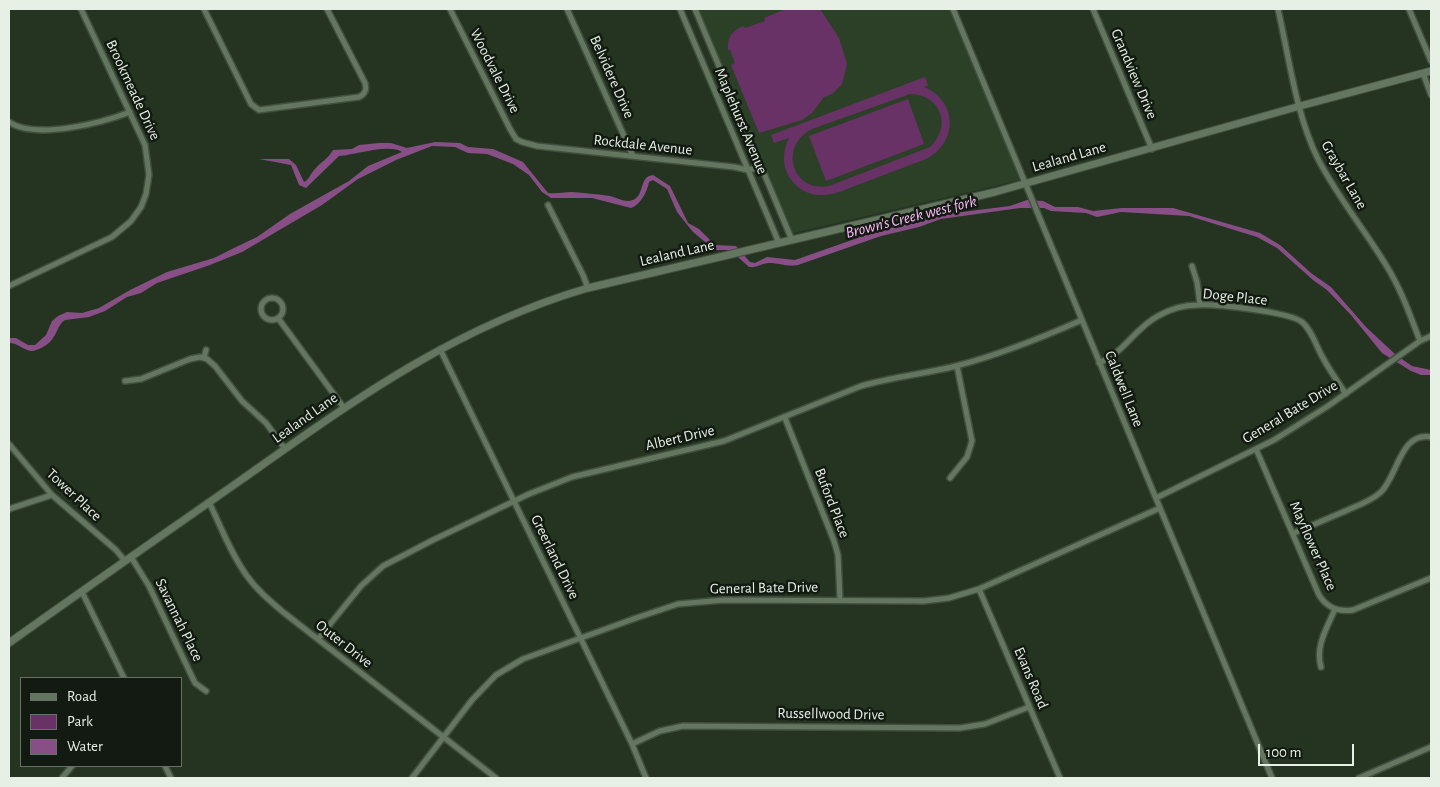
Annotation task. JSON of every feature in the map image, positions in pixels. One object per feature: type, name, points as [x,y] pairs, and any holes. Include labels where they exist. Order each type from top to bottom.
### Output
[{"type":"street","name":"Brookmeade Drive","points":[[9,286],[112,237],[125,228],[137,213],[146,194],[149,180],[146,145],[81,9]]},
{"type":"street","points":[[204,9],[251,104],[257,110],[359,96],[365,91],[365,83],[327,9]]},
{"type":"street","name":"Woodvale Drive","points":[[450,9],[510,130],[516,139],[522,142]]},
{"type":"street","name":"Belvidere Drive","points":[[567,9],[633,156]]},
{"type":"street","name":"Maplehurst Avenue","points":[[680,9],[779,243]]},
{"type":"street","name":"Maplehurst Avenue","points":[[695,9],[792,240]]},
{"type":"street","name":"Caldwell Lane","points":[[953,9],[1272,778]]},
{"type":"street","name":"Grandview Drive","points":[[1094,9],[1152,148]]},
{"type":"street","name":"Graybar Lane","points":[[1278,9],[1300,106],[1310,140],[1319,161],[1396,282],[1409,310],[1420,342]]},
{"type":"street","points":[[1410,9],[1431,61]]},
{"type":"street","name":"Lealand Lane","points":[[9,643],[344,408],[440,348],[504,318],[588,288],[1026,184],[1431,71]]},
{"type":"street","points":[[1423,73],[1431,95]]},
{"type":"street","points":[[9,122],[24,128],[46,130],[98,122],[130,112]]},
{"type":"street","name":"Rockdale Avenue","points":[[522,142],[554,148],[748,170],[761,167]]},
{"type":"street","points":[[548,205],[588,288]]},
{"type":"street","points":[[1192,266],[1197,282],[1200,304]]},
{"type":"street","points":[[273,297],[280,302],[283,310],[278,318],[269,320],[262,315],[260,307],[265,299],[273,297]]},
{"type":"street","name":"Doge Place","points":[[1099,363],[1119,351],[1136,332],[1156,317],[1171,310],[1200,304],[1286,315],[1302,322],[1332,374],[1346,394]]},
{"type":"street","points":[[278,318],[344,408]]},
{"type":"street","name":"Albert Drive","points":[[318,639],[361,586],[383,566],[514,501],[563,480],[724,441],[870,384],[958,366],[1007,351],[1082,320]]},
{"type":"street","name":"General Bate Drive","points":[[1156,498],[1256,449],[1298,425],[1431,336]]},
{"type":"street","name":"Greerland Drive","points":[[440,348],[632,744],[646,778]]},
{"type":"street","points":[[204,358],[206,350]]},
{"type":"street","points":[[125,381],[143,379],[190,359],[204,358],[215,366],[239,398],[266,423],[285,449]]},
{"type":"street","points":[[950,478],[967,457],[972,441],[958,366]]},
{"type":"street","name":"Buford Place","points":[[785,418],[834,541],[838,555],[840,600]]},
{"type":"street","points":[[1294,533],[1375,496],[1389,482],[1406,448],[1412,441],[1419,437],[1431,437]]},
{"type":"street","name":"Tower Place","points":[[9,444],[52,495],[128,559]]},
{"type":"street","name":"Mayflower Place","points":[[1256,449],[1294,533],[1319,596],[1326,604],[1335,609],[1353,610],[1431,578]]},
{"type":"street","points":[[9,509],[52,495]]},
{"type":"street","name":"Outer Drive","points":[[209,502],[238,562],[260,592],[496,778]]},
{"type":"street","name":"General Bate Drive","points":[[412,778],[479,691],[496,676],[523,659],[580,637],[664,608],[686,603],[724,600],[937,600],[960,595],[1160,508]]},
{"type":"street","name":"Savannah Place","points":[[128,559],[149,586],[195,683],[206,691]]},
{"type":"street","name":"Evans Road","points":[[979,588],[1060,778]]},
{"type":"street","points":[[82,592],[122,677]]},
{"type":"street","points":[[1321,667],[1318,656],[1320,643],[1335,609]]},
{"type":"street","name":"Russellwood Drive","points":[[632,744],[660,731],[683,726],[960,728],[985,724],[1029,707]]},
{"type":"street","points":[[1359,778],[1431,747]]},
{"type":"street","points":[[62,778],[71,767]]},
{"type":"shaded area","points":[[699,9],[949,9],[1021,180],[793,233]]},
{"type":"green space","points":[[786,9],[820,9],[839,38],[847,64],[842,84],[832,94],[824,97],[812,113],[802,120],[759,133],[731,65],[735,63],[730,50],[728,50],[728,41],[733,32],[739,28],[743,26],[745,28],[765,21],[764,18]]},
{"type":"green space","points":[[925,77],[928,85],[924,87],[935,93],[943,102],[950,122],[944,143],[926,159],[841,191],[825,195],[810,194],[801,190],[794,183],[788,175],[784,161],[785,147],[789,138],[774,143],[771,135]],"holes":[[[910,94],[920,95],[936,105],[942,121],[937,139],[930,147],[829,186],[816,186],[798,176],[794,166],[795,146],[801,137],[812,129]]]},
{"type":"green space","points":[[908,99],[924,144],[826,181],[809,136]]},
{"type":"water","points":[[435,142],[460,143],[468,147],[493,149],[523,162],[548,193],[572,192],[610,196],[630,201],[637,198],[646,179],[653,175],[670,186],[688,223],[699,229],[715,245],[736,246],[750,262],[755,263],[767,257],[795,260],[869,234],[938,215],[1010,206],[1027,200],[1043,201],[1055,207],[1078,207],[1093,211],[1122,208],[1173,208],[1260,233],[1280,245],[1311,273],[1331,287],[1366,327],[1396,355],[1412,366],[1431,370],[1431,375],[1421,375],[1411,371],[1382,353],[1351,315],[1327,290],[1277,248],[1257,237],[1189,216],[1121,212],[1097,217],[1086,213],[1051,211],[1044,208],[1020,208],[941,219],[919,227],[881,236],[798,265],[790,266],[769,263],[749,267],[730,250],[715,250],[693,232],[677,212],[667,189],[653,180],[649,182],[641,201],[631,208],[592,198],[551,198],[542,192],[529,175],[513,164],[487,154],[468,153],[455,147],[432,146],[396,160],[358,179],[322,205],[242,252],[157,283],[141,293],[127,297],[105,311],[89,317],[65,320],[48,344],[36,350],[31,351],[9,343],[9,338],[16,338],[28,345],[35,345],[46,335],[52,321],[58,316],[67,312],[82,313],[99,308],[167,272],[214,258],[257,237],[290,214],[349,181],[368,166],[402,152],[381,149],[339,156],[306,188],[299,185],[291,165],[259,159],[289,159],[296,165],[304,182],[333,150],[352,149],[359,145],[379,143],[391,143],[407,148]]},
{"type":"water label","name":"Brown's Creek west fork","points":[[911,217]]}]
